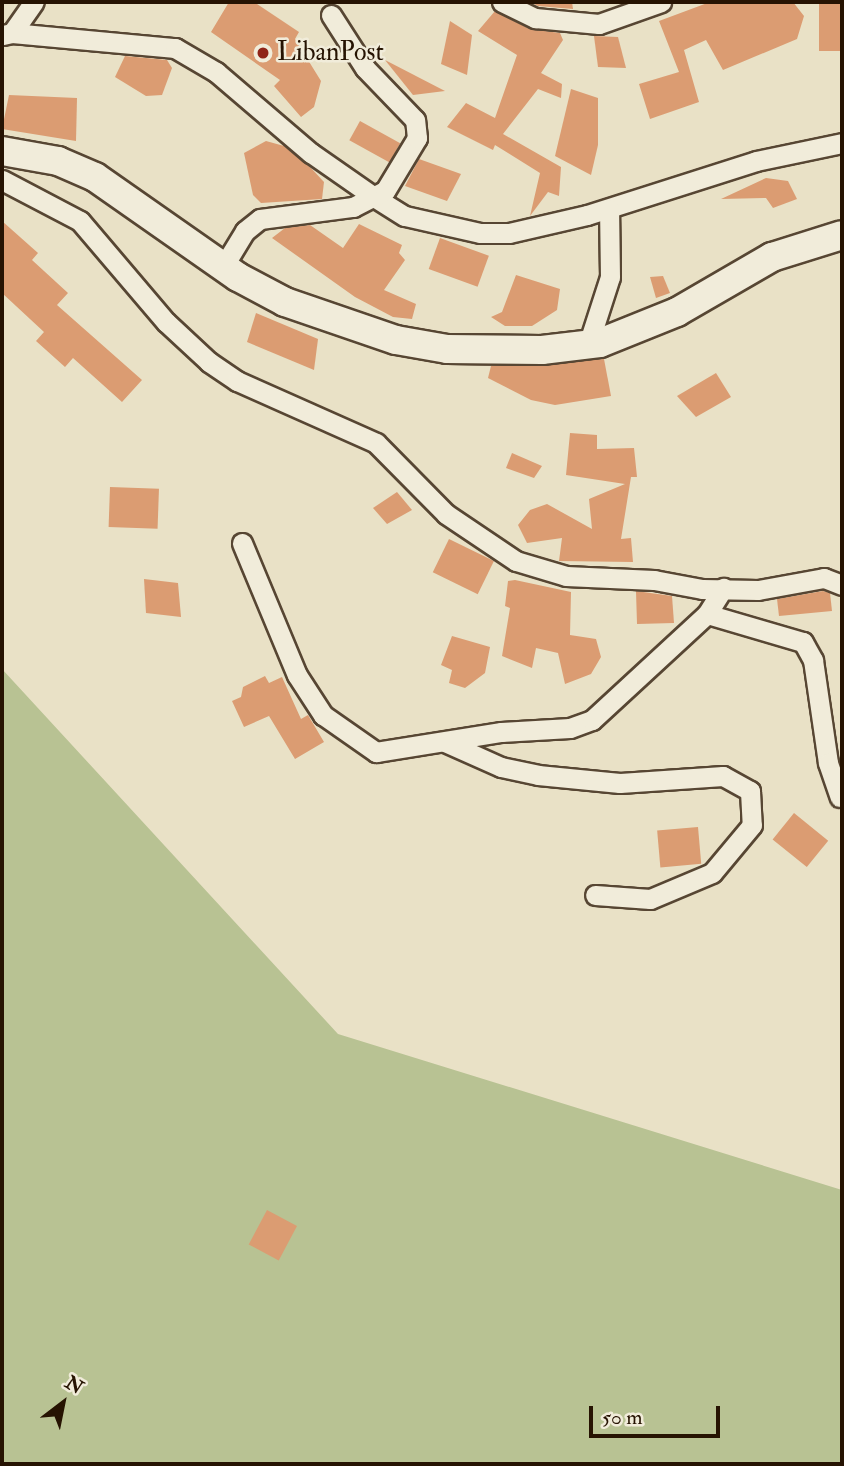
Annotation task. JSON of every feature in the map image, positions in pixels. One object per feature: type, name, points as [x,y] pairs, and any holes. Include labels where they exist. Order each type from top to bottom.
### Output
[{"type":"main road","points":[[2,151],[58,161],[96,177],[223,267],[285,302],[396,340],[447,349],[588,345],[677,312],[772,257],[842,235]]},
{"type":"street","points":[[7,34],[34,2]]},
{"type":"street","points":[[502,2],[535,18],[599,24],[661,2]]},
{"type":"street","points":[[223,267],[245,231],[260,219],[353,207],[392,187],[419,128],[365,68],[331,15]]},
{"type":"street","points":[[7,34],[175,48],[216,72],[311,153],[405,216],[480,233],[509,233],[609,209],[755,161],[842,143]]},
{"type":"street","points":[[2,180],[80,220],[166,322],[209,362],[237,381],[376,443],[446,514],[516,561],[566,576],[723,588],[758,590],[824,578],[842,585]]},
{"type":"street","points":[[588,345],[610,277],[609,209]]},
{"type":"street","points":[[242,543],[297,676],[323,715],[376,752],[501,732],[570,728],[592,720],[707,614],[723,588]]},
{"type":"street","points":[[707,614],[803,642],[813,660],[828,763],[840,797]]},
{"type":"street","points":[[445,742],[501,767],[538,775],[620,783],[723,776],[750,791],[752,825],[712,873],[650,899],[595,895]]},
{"type":"green space","points":[[2,669],[338,1034],[842,1190],[842,1464],[2,1464]]},
{"type":"building","name":"LibanPost","points":[[229,2],[254,2],[299,32],[295,39],[321,81],[314,107],[301,117],[274,86],[280,80],[211,32]]},
{"type":"building","points":[[530,2],[572,2],[573,9],[538,6]]},
{"type":"building","points":[[710,2],[793,2],[804,16],[797,39],[723,70],[706,40],[684,50],[699,102],[650,119],[639,84],[679,72],[659,21]]},
{"type":"building","points":[[819,2],[842,2],[842,51],[819,51]]},
{"type":"building","points":[[495,11],[530,29],[560,33],[563,40],[541,73],[562,84],[561,98],[538,89],[503,134],[561,167],[559,196],[548,192],[530,216],[540,173],[495,145],[493,150],[447,127],[466,103],[495,118],[517,55],[478,31]]},
{"type":"building","points":[[450,21],[472,35],[467,75],[441,64]]},
{"type":"building","points":[[594,36],[618,37],[626,68],[598,67]]},
{"type":"building","points":[[125,56],[167,60],[172,68],[162,95],[146,96],[115,77]]},
{"type":"building","points":[[385,60],[445,91],[413,95]]},
{"type":"building","points":[[571,89],[598,98],[598,145],[591,175],[555,156]]},
{"type":"building","points":[[9,95],[77,98],[76,141],[2,129]]},
{"type":"building","points":[[360,121],[400,143],[390,163],[349,140]]},
{"type":"building","points":[[266,141],[284,146],[311,168],[324,182],[322,199],[261,203],[253,195],[244,153]]},
{"type":"building","points":[[419,159],[461,174],[447,201],[405,186]]},
{"type":"building","points":[[766,178],[788,181],[797,199],[773,208],[766,198],[721,199]]},
{"type":"building","points":[[2,221],[38,253],[32,260],[68,293],[57,305],[142,380],[122,402],[73,358],[65,367],[36,341],[44,332],[2,293]]},
{"type":"building","points":[[359,224],[402,245],[399,253],[405,260],[384,290],[416,304],[412,319],[393,317],[355,297],[272,238],[285,228],[310,225],[343,248]]},
{"type":"building","points":[[440,238],[489,256],[478,287],[429,269]]},
{"type":"building","points":[[516,275],[560,289],[557,310],[532,326],[505,326],[491,317],[502,312]]},
{"type":"building","points":[[663,276],[670,293],[656,298],[650,277]]},
{"type":"building","points":[[256,313],[318,339],[314,370],[247,342]]},
{"type":"building","points":[[604,359],[611,396],[555,405],[531,400],[488,378],[491,366]]},
{"type":"building","points":[[716,373],[731,397],[696,417],[677,396]]},
{"type":"building","points":[[570,433],[597,435],[597,449],[634,448],[637,477],[631,477],[621,539],[631,538],[633,562],[559,561],[562,538],[527,543],[518,525],[530,510],[547,504],[592,529],[589,499],[625,484],[566,475]]},
{"type":"building","points":[[512,453],[542,466],[534,478],[506,468]]},
{"type":"building","points":[[110,487],[159,489],[158,529],[109,527]]},
{"type":"building","points":[[397,492],[412,510],[387,524],[373,508]]},
{"type":"building","points":[[449,539],[494,561],[478,594],[433,572]]},
{"type":"building","points":[[144,579],[178,583],[181,617],[146,613]]},
{"type":"building","points":[[515,580],[571,592],[570,635],[596,639],[601,657],[591,674],[565,684],[558,653],[536,648],[532,668],[502,656],[510,608],[505,606],[508,581]]},
{"type":"building","points":[[636,591],[672,596],[674,623],[637,624]]},
{"type":"building","points":[[823,591],[830,593],[832,611],[779,616],[777,599]]},
{"type":"building","points":[[452,636],[490,647],[485,673],[465,688],[449,683],[452,670],[441,665]]},
{"type":"building","points":[[265,676],[269,683],[282,677],[301,719],[308,715],[324,742],[295,759],[269,716],[244,727],[232,701],[241,697],[243,687]]},
{"type":"building","points":[[794,813],[828,841],[807,867],[773,839]]},
{"type":"building","points":[[698,827],[701,864],[660,867],[657,831]]},
{"type":"building","points":[[267,1210],[297,1226],[279,1260],[249,1244]]},
{"type":"place","name":"LibanPost","points":[[263,53]]}]
